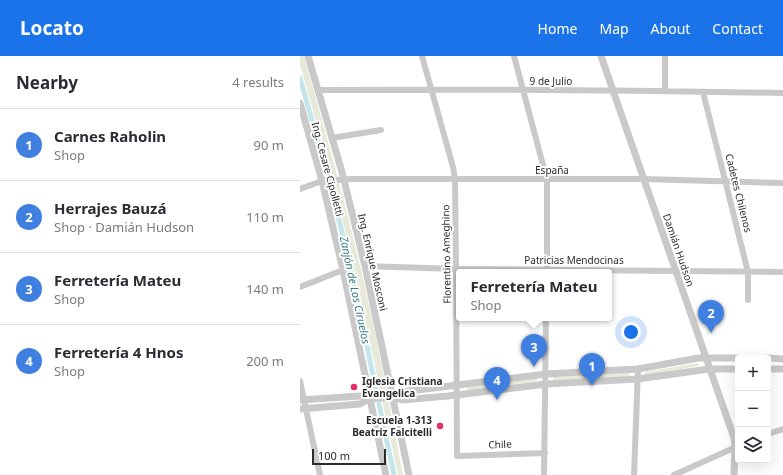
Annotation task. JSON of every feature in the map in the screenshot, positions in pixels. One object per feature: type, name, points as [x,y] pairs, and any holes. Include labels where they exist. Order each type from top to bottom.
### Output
[{"type":"street","name":"Ing. Enrique Mosconi","points":[[308,56],[344,179],[365,266],[408,475]]},
{"type":"street","name":"Florentino Ameghino","points":[[422,56],[455,179],[456,269]]},
{"type":"street","points":[[514,56],[547,180],[547,269]]},
{"type":"street","name":"Damián Hudson","points":[[601,56],[735,442]]},
{"type":"street","points":[[665,56],[665,91]]},
{"type":"street","name":"9 de Julio","points":[[318,90],[665,91],[783,93]]},
{"type":"street","name":"Cadetes Chilenos","points":[[703,92],[748,272],[748,300]]},
{"type":"street","name":"Ing. Cesare Cipolletti","points":[[300,103],[322,181],[344,270],[369,399],[386,475]]},
{"type":"street","points":[[332,138],[381,130]]},
{"type":"street","name":"España","points":[[300,189],[322,181],[344,179],[644,179],[783,183]]},
{"type":"street","name":"Patricias Mendocinas","points":[[365,266],[456,269]]},
{"type":"street","points":[[300,287],[344,270]]},
{"type":"street","name":"Patricias Mendocinas","points":[[612,270],[783,272]]},
{"type":"street","name":"Florentino Ameghino","points":[[456,321],[457,456]]},
{"type":"street","points":[[544,475],[546,321]]},
{"type":"street","points":[[392,397],[401,392],[546,374],[638,370],[706,358],[735,358]]},
{"type":"street","points":[[771,358],[783,359]]},
{"type":"street","points":[[302,400],[360,396],[369,399],[392,397],[402,400],[457,396],[546,384],[638,379],[709,369],[735,369]]},
{"type":"street","points":[[771,369],[783,369]]},
{"type":"street","points":[[634,475],[638,370]]},
{"type":"street","points":[[300,381],[303,409],[320,475]]},
{"type":"street","points":[[303,409],[360,404],[369,399]]},
{"type":"street","points":[[771,433],[783,428]]},
{"type":"street","points":[[674,475],[735,447]]},
{"type":"street","name":"Chile","points":[[457,456],[545,453]]},
{"type":"street","name":"Damián Hudson","points":[[734,475],[735,461]]},
{"type":"street","points":[[691,468],[694,475]]},
{"type":"green space","points":[[300,56],[304,56],[359,261],[376,337],[403,475],[398,475],[357,281],[335,188],[300,65]]},
{"type":"green space","points":[[698,363],[699,366],[645,375],[645,372]]},
{"type":"green space","points":[[629,373],[629,376],[553,380],[553,377]]},
{"type":"green space","points":[[537,378],[537,381],[467,391],[467,387]]},
{"type":"waterway","name":"Zanjón de Los Ciruelos","points":[[300,78],[327,174]]},
{"type":"waterway","name":"Zanjón de Los Ciruelos","points":[[330,186],[347,251],[377,394]]},
{"type":"waterway","name":"Zanjón de Los Ciruelos","points":[[379,404],[394,475]]},
{"type":"place","name":"Herrajes Bauzá","points":[[711,333]]},
{"type":"place","name":"Ferretería Mateu","points":[[534,367]]},
{"type":"place","name":"Carnes Raholin","points":[[592,386]]},
{"type":"place","name":"Iglesia Cristiana Evangelica","points":[[354,387]]},
{"type":"place","name":"Ferretería 4 Hnos","points":[[497,400]]},
{"type":"place","name":"Escuela 1-313 Beatriz Falcitelli","points":[[440,426]]}]
